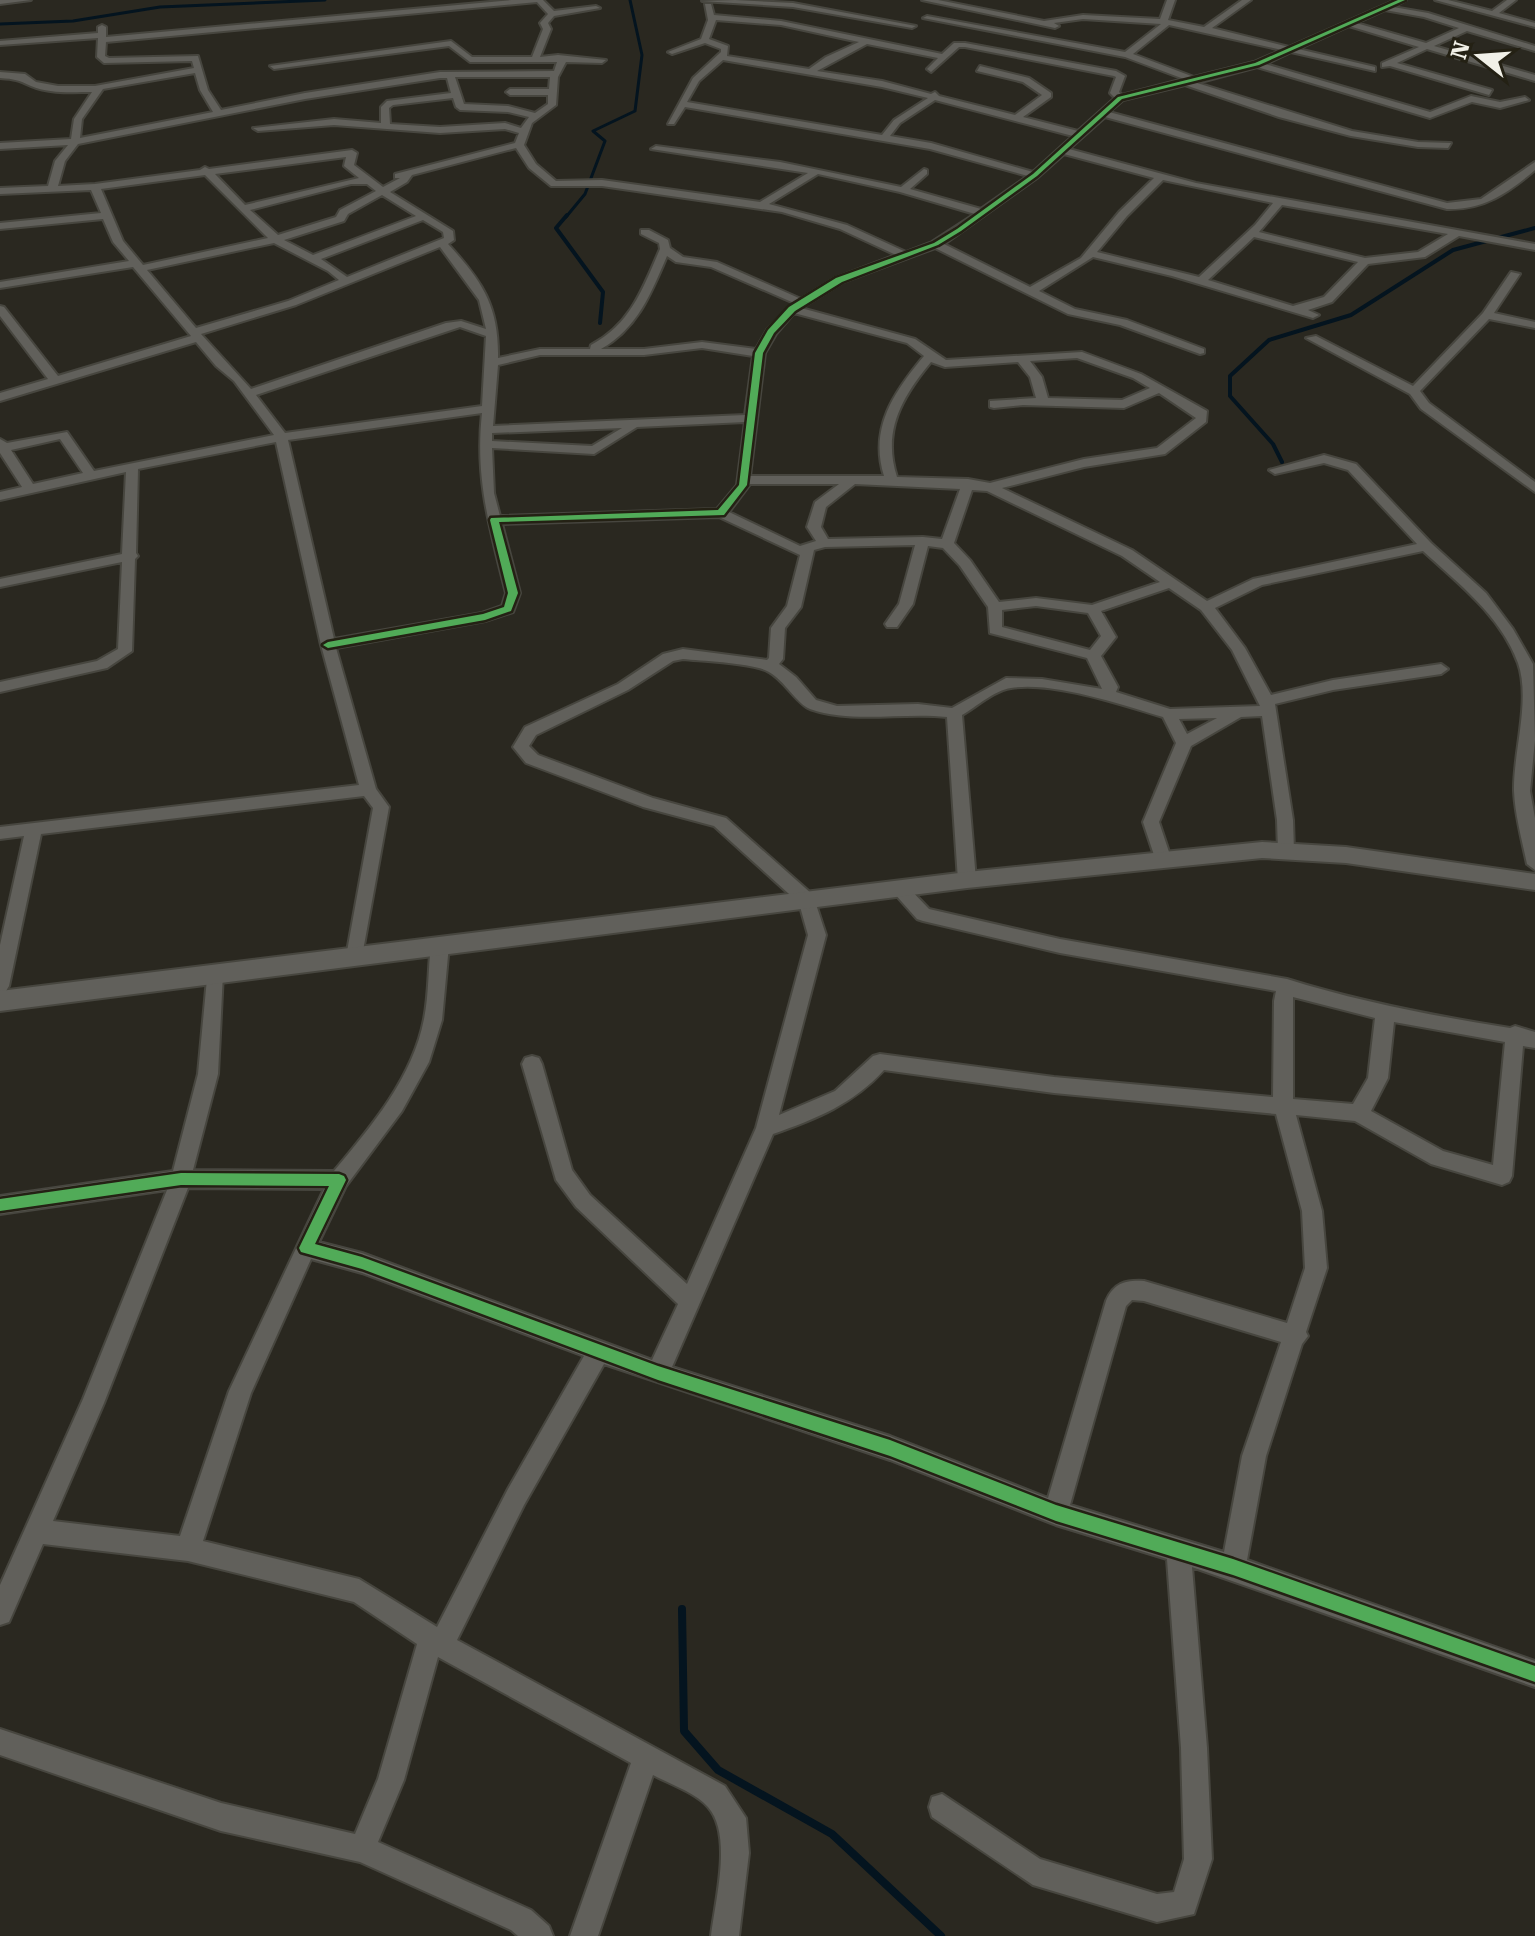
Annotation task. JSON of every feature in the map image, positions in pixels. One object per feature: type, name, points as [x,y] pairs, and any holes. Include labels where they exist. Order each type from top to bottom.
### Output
[{"type":"main road","points":[[0,1001],[1163,858],[1286,851],[1346,855],[1535,882]]},
{"type":"street","points":[[0,2],[27,0]]},
{"type":"street","points":[[0,43],[538,0],[552,14]]},
{"type":"street","points":[[704,42],[711,17],[706,0],[749,1],[824,10],[912,26]]},
{"type":"street","points":[[926,0],[1037,16],[1051,26],[1070,14],[1117,14],[1166,21],[1207,28],[1372,69]]},
{"type":"street","points":[[961,6],[970,0]]},
{"type":"street","points":[[1127,55],[1165,27],[1164,17],[1171,0]]},
{"type":"street","points":[[1207,28],[1247,0]]},
{"type":"street","points":[[721,513],[743,480],[759,353],[771,332],[797,306],[839,280],[936,244],[1035,175],[1120,98],[1257,64],[1401,0]]},
{"type":"street","points":[[1439,0],[1535,25]]},
{"type":"street","points":[[1493,14],[1512,0]]},
{"type":"street","points":[[1110,1],[1117,14]]},
{"type":"street","points":[[878,45],[927,18],[942,4]]},
{"type":"street","points":[[536,57],[547,29],[544,23],[552,14],[596,8]]},
{"type":"street","points":[[1386,8],[1535,49]]},
{"type":"street","points":[[798,26],[826,17],[824,10]]},
{"type":"street","points":[[1018,34],[1037,16]]},
{"type":"street","points":[[711,17],[798,26],[823,34],[943,57]]},
{"type":"street","points":[[823,34],[850,17]]},
{"type":"street","points":[[927,18],[1127,55],[1242,102],[1396,144],[1448,145]]},
{"type":"street","points":[[1347,23],[1432,45],[1535,78]]},
{"type":"street","points":[[1359,75],[1466,28]]},
{"type":"street","points":[[978,47],[996,30]]},
{"type":"street","points":[[101,34],[101,57],[107,61],[195,58],[202,83],[218,113]]},
{"type":"street","points":[[1493,38],[1535,39]]},
{"type":"street","points":[[671,122],[685,104],[696,80],[721,57],[725,48],[704,42],[672,52]]},
{"type":"street","points":[[811,72],[829,58],[845,55],[864,42]]},
{"type":"street","points":[[274,66],[444,43],[456,44],[470,59],[536,57],[602,60]]},
{"type":"street","points":[[931,69],[957,45],[978,47],[1121,76],[1114,93],[1120,98]]},
{"type":"street","points":[[721,57],[935,95],[1081,135]]},
{"type":"street","points":[[502,58],[496,70],[511,78],[508,109]]},
{"type":"street","points":[[558,58],[563,64],[556,74],[552,105],[522,131],[519,145],[532,166],[554,184],[582,179],[763,204],[863,232],[906,256]]},
{"type":"street","points":[[467,73],[470,59]]},
{"type":"street","points":[[1026,80],[1027,75],[1044,60]]},
{"type":"street","points":[[129,81],[135,61]]},
{"type":"street","points":[[1389,63],[1530,101]]},
{"type":"street","points":[[1257,64],[1430,115],[1471,99],[1500,105],[1530,101]]},
{"type":"street","points":[[980,69],[1026,80],[1048,95],[1018,117]]},
{"type":"street","points":[[52,188],[60,161],[75,142],[78,119],[99,89],[106,84],[199,70]]},
{"type":"street","points":[[0,146],[75,142],[305,96],[450,75],[556,74]]},
{"type":"street","points":[[0,75],[25,77],[33,84],[58,89],[99,89]]},
{"type":"street","points":[[450,75],[460,107],[508,109],[515,114],[536,116]]},
{"type":"street","points":[[1332,86],[1345,81]]},
{"type":"street","points":[[189,84],[202,83]]},
{"type":"street","points":[[91,101],[136,90],[176,86]]},
{"type":"street","points":[[510,92],[552,92]]},
{"type":"street","points":[[386,125],[385,107],[390,103],[457,95]]},
{"type":"street","points":[[884,138],[892,123],[930,104],[935,95]]},
{"type":"street","points":[[685,104],[931,146],[1035,175]]},
{"type":"street","points":[[1105,114],[1447,206],[1468,208],[1488,202],[1535,165]]},
{"type":"street","points":[[258,128],[334,122],[440,130],[505,126],[522,131]]},
{"type":"street","points":[[245,208],[351,181],[368,182],[408,174],[519,145]]},
{"type":"street","points":[[656,149],[737,157],[905,188],[982,213]]},
{"type":"street","points":[[1064,151],[1195,186],[1535,247]]},
{"type":"street","points":[[0,191],[95,187],[205,170],[352,153],[347,163],[368,182],[448,231],[449,240],[346,282],[198,334],[0,397]]},
{"type":"street","points":[[205,170],[276,239],[310,260],[337,271],[346,282]]},
{"type":"street","points":[[763,204],[772,195],[802,184],[816,171]]},
{"type":"street","points":[[905,188],[924,172]]},
{"type":"street","points":[[0,285],[140,266],[276,239],[340,219],[344,212],[404,180],[408,174]]},
{"type":"street","points":[[1031,291],[1071,269],[1090,253],[1161,177]]},
{"type":"street","points":[[95,187],[118,242],[281,437],[328,645],[368,790],[381,807],[355,957]]},
{"type":"street","points":[[1201,281],[1259,227],[1281,200]]},
{"type":"street","points":[[0,226],[106,216]]},
{"type":"street","points":[[310,260],[424,216]]},
{"type":"street","points":[[589,349],[615,339],[628,326],[665,249],[664,242],[645,232]]},
{"type":"street","points":[[1250,233],[1365,261],[1421,255],[1459,232]]},
{"type":"street","points":[[328,645],[485,617],[508,609],[513,593],[485,488],[483,437],[491,316],[459,261],[441,243]]},
{"type":"street","points":[[936,244],[1072,312],[1123,322],[1200,351]]},
{"type":"street","points":[[665,249],[680,260],[713,264],[797,306],[911,341],[924,347],[935,361],[959,365],[1078,354],[1161,388],[1203,414],[1202,419],[1161,451],[1084,463],[990,487]]},
{"type":"street","points":[[1090,253],[1201,281],[1313,315]]},
{"type":"street","points":[[1283,306],[1320,305],[1365,261]]},
{"type":"street","points":[[1414,391],[1487,315],[1515,274]]},
{"type":"street","points":[[0,309],[54,379]]},
{"type":"street","points":[[1487,315],[1535,325]]},
{"type":"street","points":[[248,394],[450,325],[461,324],[490,334]]},
{"type":"street","points":[[1312,338],[1414,391],[1425,406],[1535,488]]},
{"type":"street","points":[[489,363],[540,352],[589,349],[644,352],[702,345],[759,353]]},
{"type":"street","points":[[892,480],[885,465],[885,419],[906,383],[930,356]]},
{"type":"street","points":[[1022,359],[1036,377],[1043,402]]},
{"type":"street","points":[[994,404],[1124,404],[1161,388]]},
{"type":"street","points":[[0,496],[281,437],[380,420],[486,409]]},
{"type":"street","points":[[483,437],[752,418]]},
{"type":"street","points":[[483,437],[594,450],[622,430],[637,425]]},
{"type":"street","points":[[30,489],[2,445],[63,435],[91,475]]},
{"type":"street","points":[[1275,470],[1324,459],[1352,467],[1426,546],[1481,596],[1526,664],[1530,712],[1522,791],[1535,864]]},
{"type":"street","points":[[0,687],[102,665],[125,651],[132,469]]},
{"type":"street","points":[[743,480],[892,480],[968,483],[990,487],[1127,553],[1171,583],[1206,607],[1238,648],[1268,706],[1285,820],[1286,851]]},
{"type":"street","points":[[824,543],[814,527],[820,505],[850,482]]},
{"type":"street","points":[[947,544],[968,483]]},
{"type":"street","points":[[494,520],[721,513],[791,549],[808,551],[824,543],[923,541],[947,544],[965,563],[995,607],[995,630],[1093,655],[1110,687],[1108,695]]},
{"type":"street","points":[[892,624],[906,604],[923,541]]},
{"type":"street","points":[[1206,607],[1258,582],[1426,546]]},
{"type":"street","points":[[770,665],[776,659],[778,628],[794,607],[808,551]]},
{"type":"street","points":[[0,583],[131,556]]},
{"type":"street","points":[[995,607],[1036,602],[1093,609],[1171,583]]},
{"type":"street","points":[[1093,609],[1109,637],[1093,655]]},
{"type":"street","points":[[658,1373],[766,1128],[817,935],[807,900],[720,822],[649,803],[532,759],[521,747],[530,731],[623,687],[668,657],[697,655],[756,666],[770,665],[791,680],[811,704],[837,711],[918,709],[954,713],[1006,683],[1042,684],[1108,695],[1169,714],[1241,711],[1268,706],[1333,685],[1441,669]]},
{"type":"street","points":[[1163,858],[1151,822],[1184,743],[1241,711]]},
{"type":"street","points":[[954,713],[963,772],[961,826],[967,880]]},
{"type":"street","points":[[1169,714],[1184,743]]},
{"type":"street","points":[[0,833],[368,790]]},
{"type":"street","points":[[0,986],[34,829]]},
{"type":"street","points":[[766,1128],[836,1103],[864,1081],[880,1062],[932,1065],[1096,1090],[1358,1113],[1438,1158],[1502,1176],[1525,1037],[1385,1012],[1287,986],[1060,946],[923,914],[900,889]]},
{"type":"street","points":[[188,1549],[240,1391],[306,1248],[339,1180],[383,1129],[419,1060],[432,1023],[440,945]]},
{"type":"street","points":[[0,1613],[38,1531],[181,1179],[208,1074],[214,973]]},
{"type":"street","points":[[1233,1567],[1254,1456],[1272,1397],[1297,1336],[1316,1268],[1312,1211],[1283,1105],[1283,1001],[1287,986]]},
{"type":"street","points":[[1358,1113],[1374,1094],[1381,1064],[1385,1012]]},
{"type":"street","points":[[532,1064],[563,1174],[583,1201],[690,1301]]},
{"type":"street","points":[[0,1205],[181,1179],[339,1180]]},
{"type":"street","points":[[306,1248],[362,1263],[658,1373],[890,1448],[1056,1513],[1233,1567],[1535,1674]]},
{"type":"street","points":[[1056,1513],[1117,1301],[1127,1290],[1144,1291],[1297,1336]]},
{"type":"street","points":[[362,1849],[391,1780],[436,1642],[599,1352]]},
{"type":"street","points":[[38,1531],[188,1549],[359,1591],[436,1642],[716,1795],[732,1818],[735,1853],[725,1936]]},
{"type":"street","points":[[942,1807],[1033,1871],[1157,1908],[1184,1904],[1198,1859],[1194,1748],[1179,1552]]},
{"type":"street","points":[[0,1742],[221,1817],[362,1849],[521,1920],[535,1935]]},
{"type":"street","points":[[584,1936],[646,1758]]},
{"type":"waterway","points":[[0,24],[73,21],[160,7],[325,0]]},
{"type":"waterway","points":[[566,217],[585,194],[605,141],[593,131],[635,111],[642,55],[630,0]]},
{"type":"waterway","points":[[567,215],[556,228],[603,292],[600,323]]},
{"type":"waterway","points":[[1282,462],[1273,444],[1230,396],[1230,376],[1269,340],[1351,315],[1453,250],[1535,228]]},
{"type":"waterway","points":[[682,1609],[684,1731],[718,1770],[832,1834],[941,1936]]},
{"type":"cycle path","points":[[328,645],[485,617],[508,609],[513,593],[494,520],[721,513],[743,485],[759,353],[771,332],[792,309],[839,280],[936,244],[959,230],[1035,175],[1120,98],[1257,64],[1402,0]]},
{"type":"cycle path","points":[[0,1205],[181,1179],[339,1180],[306,1248],[362,1263],[658,1373],[890,1448],[1056,1513],[1233,1567],[1535,1674]]}]
